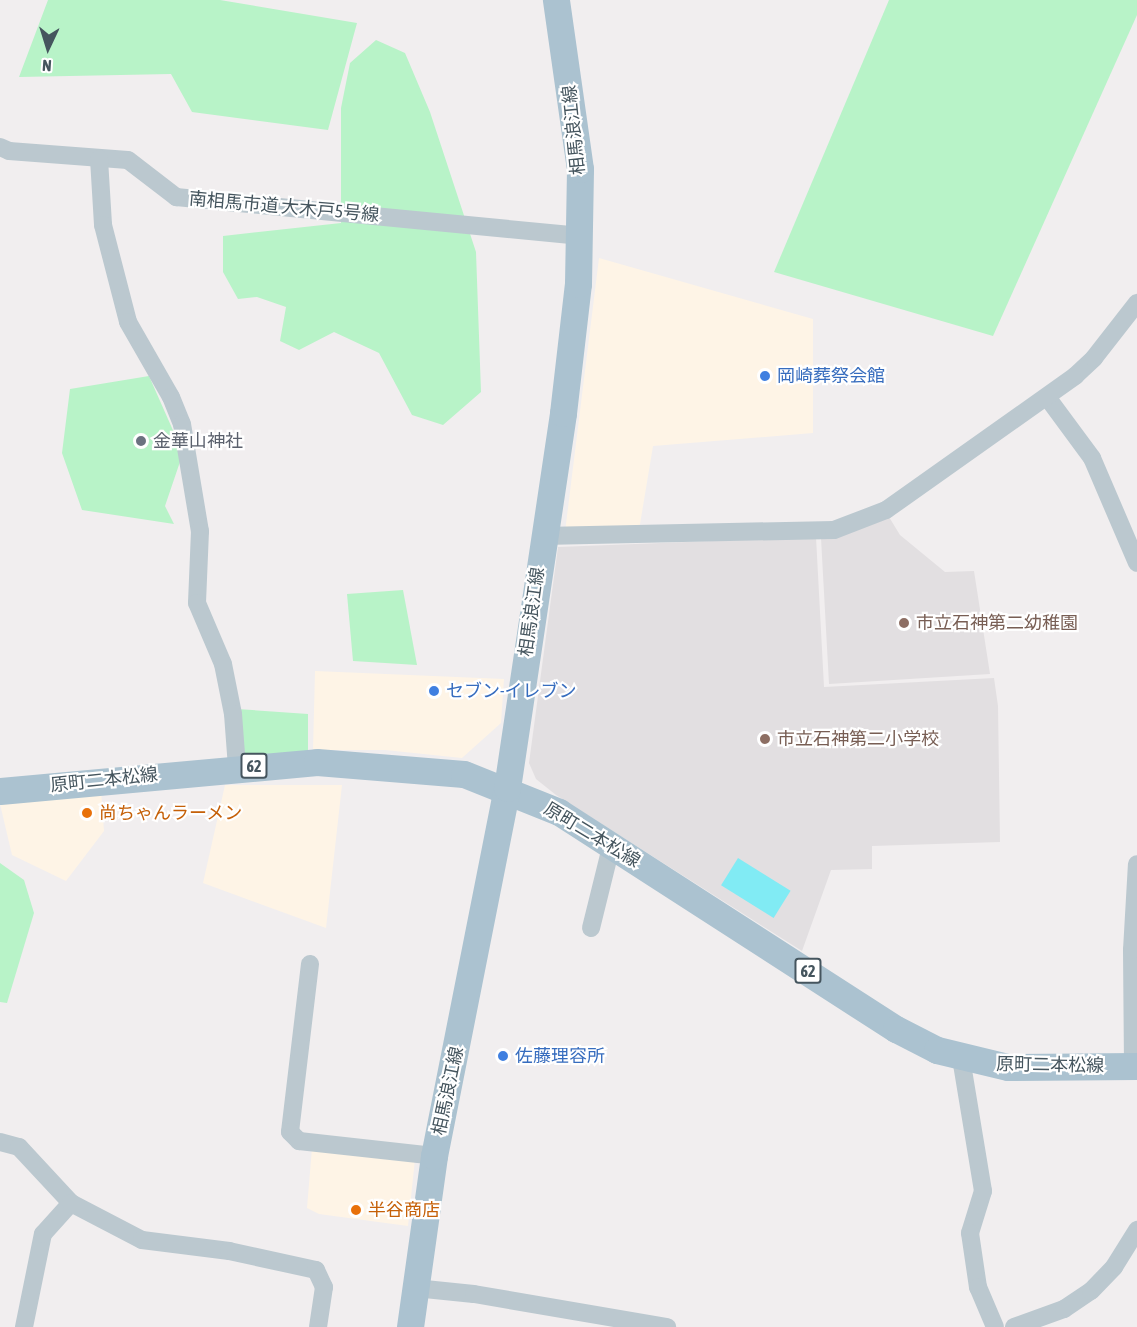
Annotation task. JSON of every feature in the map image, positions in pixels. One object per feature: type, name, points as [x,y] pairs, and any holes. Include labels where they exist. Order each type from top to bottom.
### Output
[{"type":"main road","name":"相馬浪江線","points":[[410,1327],[434,1156],[507,788],[563,413],[581,236],[580,169],[556,0]]},
{"type":"main road","name":"原町二本松線","points":[[0,790],[237,767],[317,762],[464,774],[507,788],[559,812],[896,1029],[961,1058],[1008,1067],[1135,1066]]},
{"type":"street","name":"南相馬市道 大木戸5号線","points":[[1,147],[135,162],[176,197],[581,236]]},
{"type":"street","points":[[99,159],[103,225],[128,322],[171,397],[182,424],[200,531],[197,603],[223,664],[233,714],[237,767]]},
{"type":"street","points":[[543,536],[834,530],[886,510],[1047,397],[1094,358],[1137,303]]},
{"type":"street","points":[[1047,397],[1092,458],[1137,563]]},
{"type":"street","points":[[591,928],[611,847]]},
{"type":"street","points":[[1135,1066],[1132,973],[1137,864]]},
{"type":"street","points":[[310,964],[290,1132],[299,1141],[434,1156]]},
{"type":"street","points":[[961,1058],[983,1191],[970,1233],[978,1287],[995,1327]]},
{"type":"street","points":[[0,1142],[19,1147],[70,1203],[141,1240],[229,1251],[316,1270],[324,1287],[318,1327]]},
{"type":"street","points":[[24,1327],[43,1234],[70,1203]]},
{"type":"street","points":[[1014,1327],[1064,1309],[1091,1291],[1114,1267],[1137,1230]]},
{"type":"street","points":[[415,1288],[474,1294],[667,1327]]},
{"type":"shaded area","points":[[599,258],[813,319],[813,433],[653,446],[639,530],[565,532]]},
{"type":"shaded area","name":"市立石神第二幼稚園","points":[[889,517],[900,535],[945,572],[974,571],[990,674],[829,684],[821,538]]},
{"type":"shaded area","name":"市立石神第二小学校","points":[[816,537],[824,687],[994,678],[998,706],[1000,842],[872,846],[872,869],[831,870],[802,951],[556,795],[536,779],[529,763],[558,547]]},
{"type":"shaded area","points":[[315,671],[504,679],[501,723],[462,758],[385,750],[313,750]]},
{"type":"shaded area","points":[[225,785],[342,785],[326,928],[203,883]]},
{"type":"shaded area","points":[[101,790],[104,831],[66,881],[12,855],[0,804]]},
{"type":"shaded area","points":[[312,1148],[415,1159],[408,1226],[319,1214],[307,1208]]},
{"type":"green space","points":[[48,0],[220,0],[357,23],[328,130],[192,112],[171,74],[19,77]]},
{"type":"green space","points":[[889,0],[1137,0],[1137,15],[993,336],[774,272]]},
{"type":"green space","points":[[376,40],[405,53],[430,112],[476,252],[481,392],[443,425],[412,415],[379,353],[334,332],[299,350],[280,341],[286,307],[257,297],[238,299],[223,272],[223,236],[341,223],[341,108],[350,63]]},
{"type":"green space","points":[[149,376],[183,453],[165,506],[174,524],[82,510],[62,453],[70,389]]},
{"type":"green space","points":[[403,590],[417,665],[353,661],[347,594]]},
{"type":"green space","points":[[237,709],[308,714],[308,752],[245,756]]},
{"type":"green space","points":[[0,863],[24,880],[34,913],[7,1003],[0,1002]]},
{"type":"water","points":[[738,858],[791,891],[774,918],[721,885]]},
{"type":"place","name":"岡崎葬祭会館","points":[[765,376]]},
{"type":"place","name":"金華山神社","points":[[141,441]]},
{"type":"place","name":"市立石神第二幼稚園","points":[[904,623]]},
{"type":"place","name":"セブン-イレブン","points":[[434,691]]},
{"type":"place","name":"市立石神第二小学校","points":[[765,739]]},
{"type":"place","name":"尚ちゃんラーメン","points":[[87,813]]},
{"type":"place","name":"佐藤理容所","points":[[503,1056]]},
{"type":"place","name":"半谷商店","points":[[356,1210]]}]
